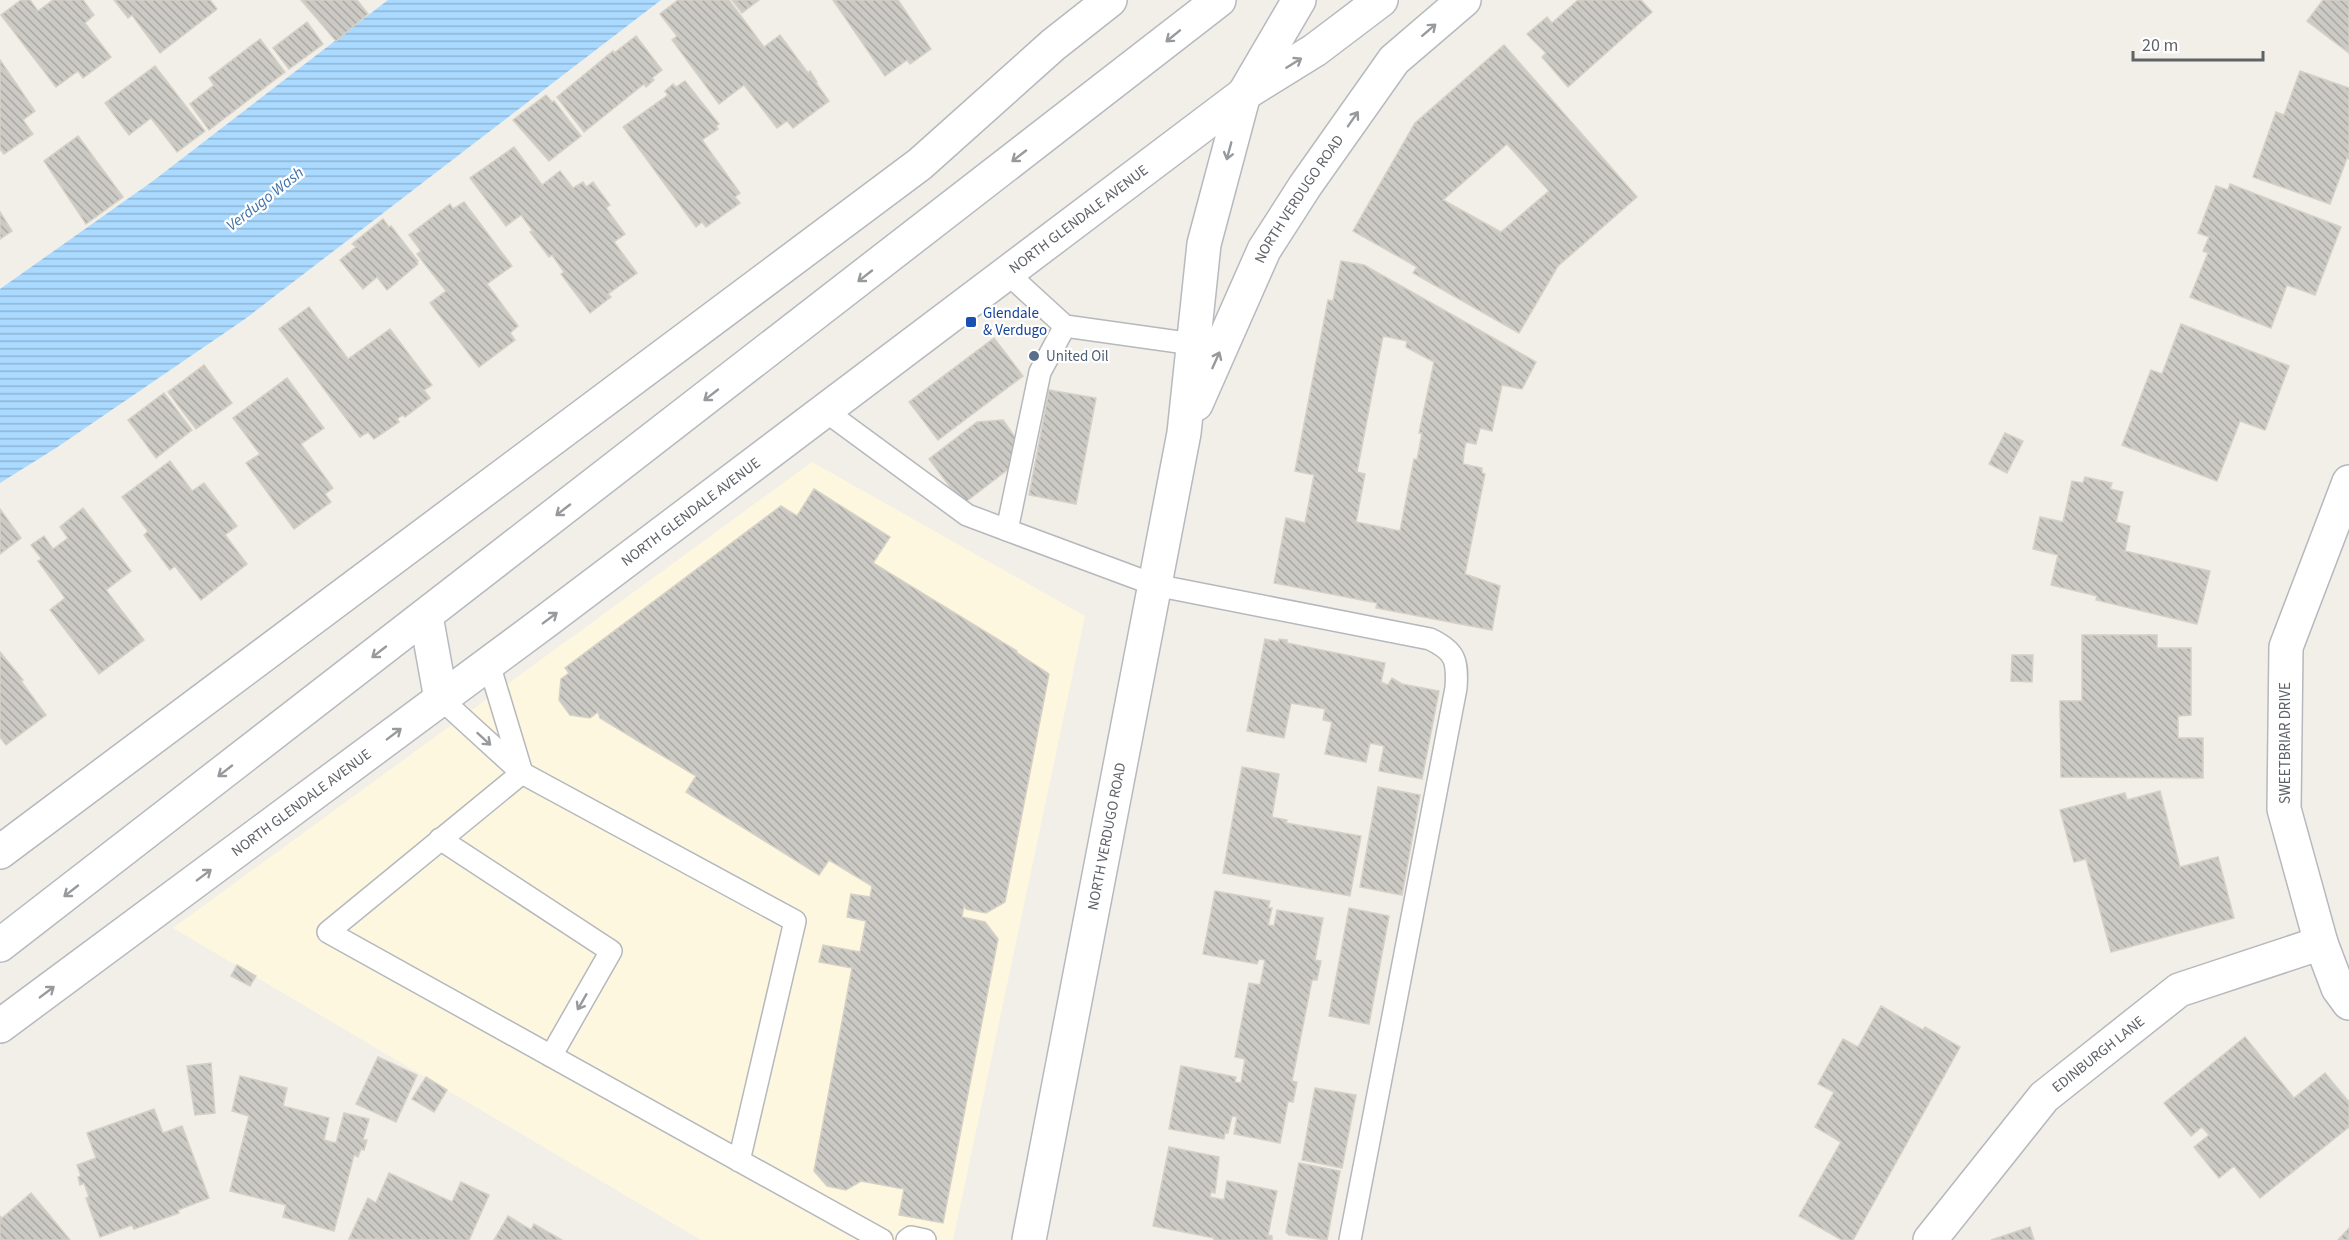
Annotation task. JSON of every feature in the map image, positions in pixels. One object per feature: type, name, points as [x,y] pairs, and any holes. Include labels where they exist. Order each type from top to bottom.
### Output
[{"type":"main road","points":[[0,852],[920,164],[1053,45],[1110,0]]},
{"type":"main road","points":[[0,945],[1219,0]]},
{"type":"main road","name":"NORTH VERDUGO ROAD","points":[[1029,1240],[1184,433],[1204,244],[1244,94],[1299,0]]},
{"type":"main road","name":"NORTH GLENDALE AVENUE","points":[[0,1026],[489,664],[1244,94],[1315,50],[1381,0]]},
{"type":"main road","name":"NORTH VERDUGO ROAD","points":[[1184,433],[1264,250],[1305,186],[1394,60],[1464,0]]},
{"type":"main road","name":"SWEETBRIAR DRIVE","points":[[2349,482],[2286,647],[2284,809],[2321,943],[2337,988],[2349,1003]]},
{"type":"main road","points":[[426,616],[441,699]]},
{"type":"main road","name":"EDINBURGH LANE","points":[[1930,1240],[2044,1097],[2179,990],[2321,943]]},
{"type":"lane","points":[[1006,272],[1065,326],[1193,344]]},
{"type":"lane","points":[[1007,530],[1040,372],[1065,326]]},
{"type":"lane","points":[[824,410],[967,515],[1155,585],[1430,639],[1444,646],[1454,656],[1457,672],[1456,687],[1350,1240]]},
{"type":"lane","points":[[489,664],[522,773]]},
{"type":"lane","points":[[441,699],[522,773],[795,921],[739,1161]]},
{"type":"lane","points":[[522,773],[328,932],[882,1240]]},
{"type":"lane","points":[[440,839],[611,951],[551,1056]]},
{"type":"lane","points":[[907,1240],[911,1237],[925,1240]]},
{"type":"shaded area","points":[[812,462],[1085,616],[953,1240],[701,1240],[173,928]]},
{"type":"water","name":"Verdugo Wash","points":[[388,0],[661,0],[245,319],[56,448],[0,483],[0,289],[153,181]]},
{"type":"building","points":[[21,0],[30,0],[38,11],[53,0],[83,0],[94,15],[85,23],[111,57],[83,78],[78,71],[56,87],[1,15]]},
{"type":"building","points":[[114,0],[210,0],[217,9],[160,53],[132,15],[128,18]]},
{"type":"building","points":[[301,0],[357,0],[368,14],[336,41]]},
{"type":"building","points":[[678,0],[729,0],[764,47],[780,35],[808,73],[810,71],[829,101],[793,128],[787,121],[777,128],[744,85],[719,104],[672,40],[677,36],[660,14]]},
{"type":"building","points":[[732,0],[759,0],[742,13]]},
{"type":"building","points":[[833,0],[898,0],[931,49],[910,64],[907,60],[885,76]]},
{"type":"building","points":[[1578,0],[1641,0],[1652,12],[1568,87],[1542,57],[1546,53],[1527,34],[1547,17],[1552,23]]},
{"type":"building","points":[[2323,0],[2349,0],[2349,53],[2307,21]]},
{"type":"building","points":[[307,22],[323,44],[289,69],[273,48]]},
{"type":"building","points":[[636,36],[662,70],[646,87],[644,84],[584,132],[557,97],[613,51],[614,53]]},
{"type":"building","points":[[260,39],[285,72],[209,130],[190,104],[214,85],[209,78]]},
{"type":"building","points":[[1504,45],[1637,197],[1558,266],[1519,333],[1413,273],[1417,267],[1353,231],[1415,123]],"holes":[[[1507,144],[1549,191],[1501,232],[1443,200]]]},
{"type":"building","points":[[0,60],[35,111],[23,120],[33,134],[4,154],[0,149]]},
{"type":"building","points":[[155,66],[205,131],[177,152],[151,118],[129,135],[105,103]]},
{"type":"building","points":[[2300,71],[2349,88],[2349,159],[2347,158],[2330,204],[2253,177],[2276,112],[2284,115]]},
{"type":"building","points":[[685,81],[719,124],[716,126],[718,129],[702,140],[740,193],[735,197],[740,203],[706,227],[702,222],[696,227],[623,127],[668,95],[665,91],[673,84],[676,87]]},
{"type":"building","points":[[546,95],[552,102],[554,101],[581,136],[549,161],[513,120]]},
{"type":"building","points":[[78,136],[123,197],[86,224],[44,161]]},
{"type":"building","points":[[514,147],[542,185],[560,171],[573,188],[583,182],[586,187],[593,182],[610,205],[606,208],[625,234],[614,242],[637,273],[608,294],[611,297],[590,313],[561,274],[564,272],[552,255],[549,257],[530,232],[533,231],[521,215],[506,226],[470,178]]},
{"type":"building","points":[[2230,184],[2341,227],[2315,295],[2287,285],[2271,328],[2190,297],[2208,253],[2203,251],[2209,237],[2198,233],[2216,186],[2228,190]]},
{"type":"building","points":[[464,202],[512,266],[487,284],[518,326],[510,333],[515,340],[479,367],[430,303],[446,291],[417,254],[421,251],[409,235],[450,204],[453,209]]},
{"type":"building","points":[[0,212],[12,231],[0,239]]},
{"type":"building","points":[[383,219],[389,227],[391,226],[418,264],[387,290],[377,277],[363,289],[340,260],[356,247],[352,244]]},
{"type":"building","points":[[1341,261],[1364,265],[1536,362],[1522,389],[1502,385],[1492,431],[1480,428],[1476,444],[1466,442],[1464,452],[1463,464],[1482,468],[1482,473],[1485,474],[1465,574],[1500,586],[1492,630],[1376,608],[1377,603],[1274,583],[1286,518],[1305,523],[1314,475],[1295,471],[1328,300],[1333,301]],"holes":[[[1383,336],[1407,341],[1406,347],[1434,362],[1419,433],[1422,433],[1417,460],[1414,459],[1400,531],[1356,522],[1365,474],[1357,472]]]},
{"type":"building","points":[[309,307],[348,359],[390,329],[432,385],[424,390],[430,398],[405,417],[403,415],[397,419],[399,422],[374,439],[368,432],[360,437],[279,329]]},
{"type":"building","points":[[2181,324],[2289,366],[2265,430],[2240,421],[2217,481],[2122,445],[2151,370],[2162,374]]},
{"type":"building","points":[[994,338],[1023,376],[938,440],[909,402]]},
{"type":"building","points":[[204,365],[232,403],[196,429],[168,392]]},
{"type":"building","points":[[287,378],[324,428],[301,444],[333,488],[325,494],[331,502],[294,529],[246,463],[260,454],[233,418]]},
{"type":"building","points":[[1049,390],[1096,398],[1076,504],[1029,495]]},
{"type":"building","points":[[164,393],[192,430],[156,458],[128,420]]},
{"type":"building","points":[[1003,420],[1019,443],[1011,467],[963,504],[929,459],[977,422]]},
{"type":"building","points":[[2005,433],[2023,441],[2007,473],[1989,464]]},
{"type":"building","points":[[170,461],[192,491],[204,483],[237,526],[225,535],[247,564],[201,600],[175,566],[170,570],[144,535],[148,531],[122,497]]},
{"type":"building","points":[[2085,477],[2112,483],[2110,489],[2123,492],[2116,522],[2130,526],[2125,551],[2210,571],[2197,624],[2096,600],[2097,596],[2051,585],[2058,555],[2033,549],[2040,517],[2063,522],[2072,481],[2083,483]]},
{"type":"building","points":[[814,489],[890,537],[873,563],[1017,651],[1049,674],[1005,902],[986,913],[966,909],[964,905],[962,917],[985,922],[998,939],[943,1223],[899,1215],[904,1189],[861,1181],[846,1190],[827,1186],[814,1171],[852,968],[819,962],[823,945],[860,952],[866,921],[847,917],[851,894],[870,897],[872,886],[829,860],[819,875],[686,792],[696,776],[600,718],[598,712],[590,718],[570,715],[559,700],[561,679],[569,673],[565,668],[781,506],[797,516]]},
{"type":"building","points":[[83,508],[131,571],[106,590],[144,640],[99,674],[50,610],[65,598],[38,561],[42,559],[31,545],[44,536],[53,549],[68,538],[60,527]]},
{"type":"building","points":[[0,509],[21,538],[0,554]]},
{"type":"building","points":[[2082,635],[2157,635],[2157,648],[2191,648],[2191,715],[2178,716],[2178,738],[2203,738],[2203,778],[2061,777],[2060,701],[2082,701]]},
{"type":"building","points":[[1265,639],[1279,642],[1279,639],[1287,640],[1287,643],[1385,663],[1381,682],[1388,685],[1392,678],[1402,684],[1439,691],[1422,779],[1379,771],[1384,746],[1370,743],[1366,762],[1325,754],[1332,722],[1323,720],[1325,709],[1291,703],[1284,738],[1247,731]]},
{"type":"building","points":[[0,652],[23,680],[21,681],[46,715],[6,745],[0,737]]},
{"type":"building","points":[[2012,655],[2033,655],[2032,682],[2011,681]]},
{"type":"building","points":[[1242,767],[1279,774],[1272,817],[1287,820],[1286,823],[1361,836],[1350,896],[1223,873]]},
{"type":"building","points":[[1378,787],[1420,795],[1402,895],[1360,887]]},
{"type":"building","points":[[2160,791],[2180,867],[2218,857],[2234,918],[2111,952],[2086,859],[2074,862],[2060,810],[2125,793],[2127,800]]},
{"type":"building","points":[[1215,891],[1270,901],[1268,908],[1272,908],[1268,925],[1274,926],[1277,910],[1323,918],[1315,960],[1321,961],[1317,980],[1312,980],[1292,1081],[1297,1082],[1293,1102],[1288,1101],[1280,1143],[1234,1134],[1237,1117],[1232,1116],[1228,1133],[1225,1133],[1224,1139],[1169,1129],[1181,1066],[1236,1077],[1235,1082],[1241,1083],[1245,1059],[1235,1057],[1249,983],[1260,985],[1265,960],[1259,959],[1257,964],[1203,954]]},
{"type":"building","points":[[1349,908],[1389,916],[1369,1024],[1329,1016]]},
{"type":"building","points":[[237,965],[256,976],[250,986],[231,976]]},
{"type":"building","points":[[1881,1006],[1923,1030],[1925,1027],[1960,1047],[1853,1240],[1842,1240],[1799,1216],[1841,1142],[1815,1127],[1834,1092],[1818,1084],[1843,1039],[1858,1047]]},
{"type":"building","points":[[2245,1037],[2294,1098],[2325,1073],[2349,1102],[2349,1127],[2260,1198],[2234,1166],[2219,1178],[2194,1147],[2209,1135],[2202,1127],[2191,1136],[2164,1103]]},
{"type":"building","points":[[378,1057],[417,1075],[396,1122],[356,1104]]},
{"type":"building","points":[[211,1063],[215,1113],[195,1115],[187,1066]]},
{"type":"building","points":[[240,1076],[287,1088],[283,1106],[329,1118],[324,1140],[336,1143],[344,1113],[369,1119],[363,1140],[367,1140],[364,1150],[361,1149],[358,1157],[354,1155],[334,1231],[283,1217],[286,1205],[230,1191],[249,1116],[232,1111]]},
{"type":"building","points":[[426,1077],[447,1090],[434,1112],[412,1099]]},
{"type":"building","points":[[1315,1088],[1356,1095],[1342,1168],[1302,1160]]},
{"type":"building","points":[[154,1109],[163,1133],[182,1126],[209,1198],[178,1210],[179,1213],[134,1229],[132,1225],[100,1237],[86,1198],[89,1197],[84,1183],[80,1185],[78,1177],[81,1176],[77,1165],[96,1158],[87,1133]]},
{"type":"building","points":[[1169,1147],[1219,1157],[1215,1193],[1211,1192],[1210,1197],[1224,1200],[1227,1181],[1277,1191],[1268,1235],[1272,1236],[1272,1240],[1214,1240],[1214,1238],[1153,1226]]},
{"type":"building","points":[[1299,1163],[1340,1171],[1327,1240],[1289,1235],[1286,1232]]},
{"type":"building","points":[[389,1173],[452,1202],[461,1182],[489,1195],[469,1240],[349,1239],[368,1198],[376,1203]]},
{"type":"building","points":[[31,1193],[70,1240],[0,1240],[0,1216],[2,1218]]},
{"type":"building","points":[[508,1216],[531,1230],[534,1224],[562,1240],[494,1240]]},
{"type":"building","points":[[2030,1227],[2034,1240],[1991,1240]]},
{"type":"building","points":[[2349,1228],[2349,1240],[2338,1240]]},
{"type":"place","name":"Glendale & Verdugo","points":[[971,322]]},
{"type":"place","name":"United Oil","points":[[1034,356]]}]
